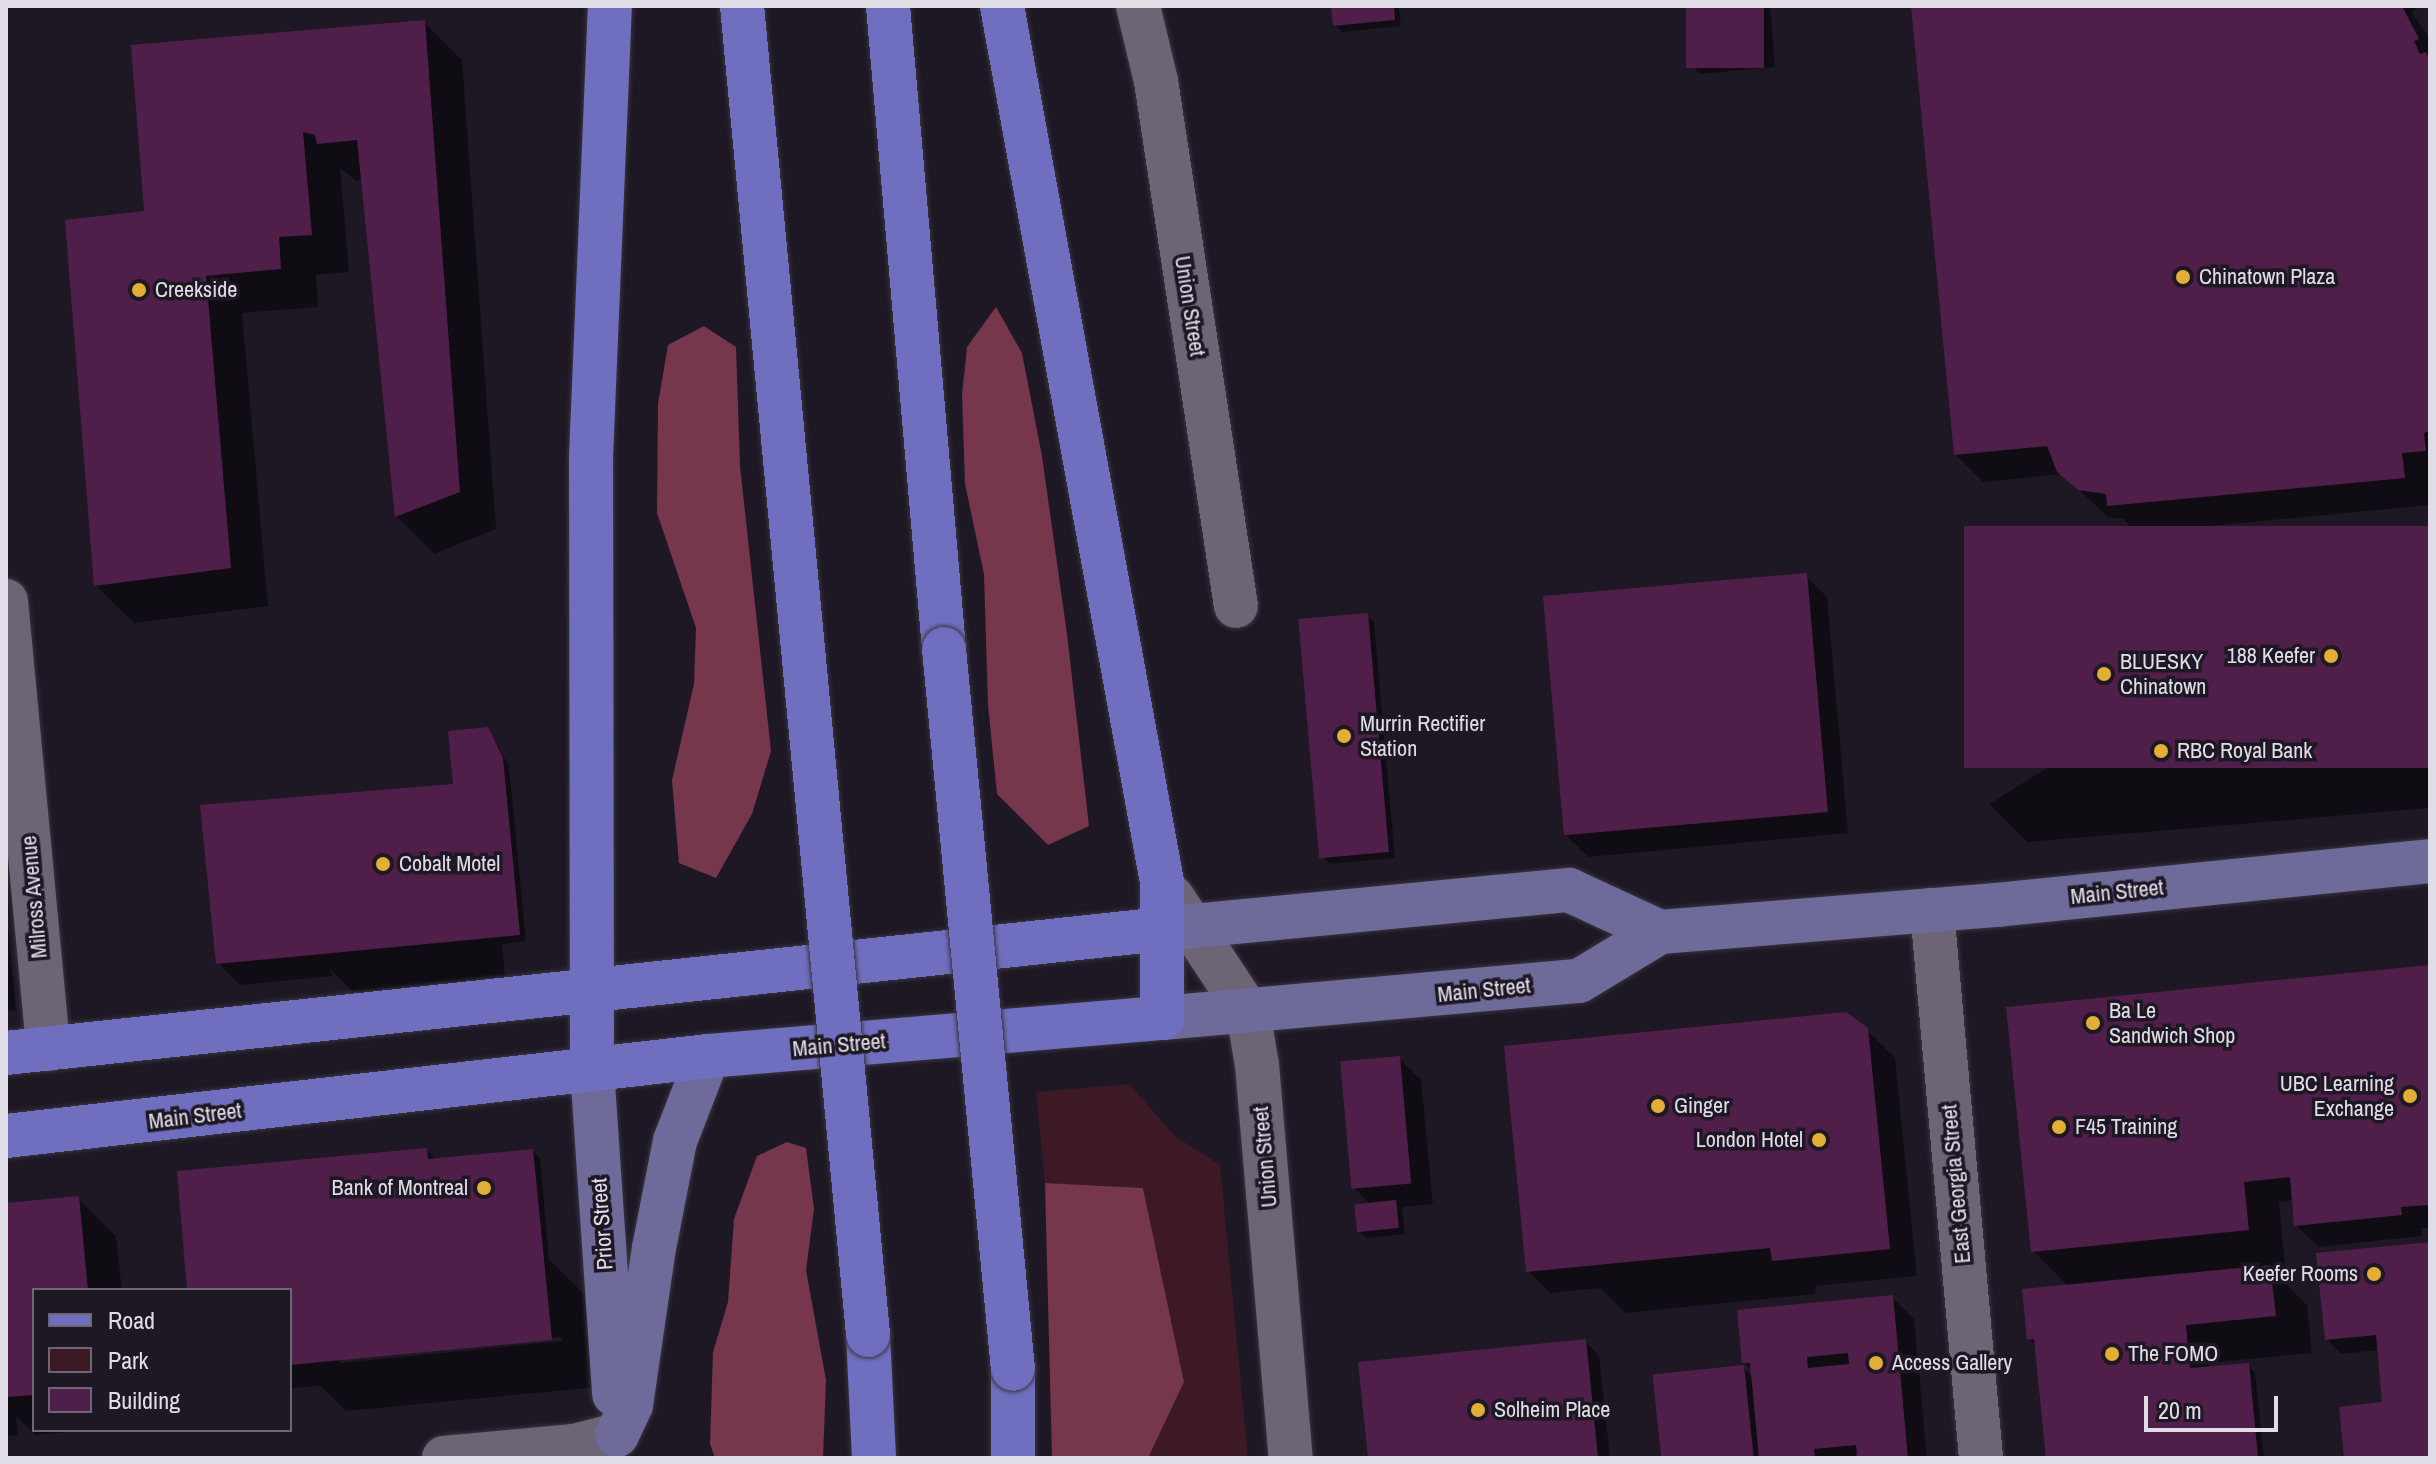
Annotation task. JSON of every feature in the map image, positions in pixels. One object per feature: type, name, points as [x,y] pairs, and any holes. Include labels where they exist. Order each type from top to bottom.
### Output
[{"type":"main road","name":"Prior Street","points":[[610,6],[591,457],[588,688],[592,1069],[618,1447]]},
{"type":"main road","points":[[742,6],[868,1335],[874,1458]]},
{"type":"main road","points":[[888,6],[1013,1369],[1013,1458]]},
{"type":"main road","points":[[1002,6],[1161,877],[1177,928],[1162,1018]]},
{"type":"main road","name":"Main Street","points":[[6,1136],[708,1056],[1248,1012],[1579,981],[1660,932],[1932,910],[2430,861]]},
{"type":"main road","name":"Main Street","points":[[27,1051],[592,989],[1569,890],[1660,932]]},
{"type":"main road","points":[[618,1447],[631,1405],[654,1248],[675,1141],[708,1056]]},
{"type":"street","name":"Union Street","points":[[1138,6],[1156,81],[1236,606]]},
{"type":"street","name":"Milross Avenue","points":[[6,601],[27,1051]]},
{"type":"street","name":"East Georgia Street","points":[[1932,910],[1981,1458]]},
{"type":"street","name":"Union Street","points":[[1177,928],[1248,1012],[1257,1065],[1291,1458]]},
{"type":"street","points":[[444,1458],[574,1446],[618,1447]]},
{"type":"green space","points":[[1129,1084],[1175,1136],[1220,1165],[1248,1458],[1148,1458],[1184,1382],[1143,1188],[1045,1183],[1036,1092]]},
{"type":"shaded area","points":[[996,307],[1022,353],[1042,456],[1089,826],[1048,845],[997,794],[988,705],[984,574],[965,484],[962,395],[967,347]]},
{"type":"shaded area","points":[[704,326],[736,347],[740,466],[771,751],[752,814],[716,878],[679,863],[672,780],[694,684],[696,628],[657,513],[658,404],[668,345]]},
{"type":"shaded area","points":[[787,1142],[806,1148],[814,1209],[806,1270],[826,1380],[823,1458],[715,1458],[710,1444],[713,1352],[728,1302],[734,1219],[757,1156]]},
{"type":"shaded area","points":[[1045,1183],[1143,1188],[1184,1382],[1148,1458],[1052,1458]]},
{"type":"building","points":[[1331,6],[1394,6],[1395,20],[1333,26]]},
{"type":"building","points":[[1686,6],[1764,6],[1764,68],[1686,68]]},
{"type":"building","name":"Chinatown Plaza","points":[[1911,6],[2402,6],[2419,39],[2414,41],[2420,54],[2426,52],[2430,62],[2430,431],[2424,433],[2426,451],[2402,453],[2405,478],[2107,506],[2106,494],[2078,490],[2057,472],[2047,446],[1954,455]]},
{"type":"building","name":"Creekside","points":[[425,20],[460,492],[395,517],[357,140],[317,144],[315,135],[303,132],[312,235],[279,237],[281,269],[206,276],[231,568],[94,586],[65,220],[144,211],[131,45]]},
{"type":"building","points":[[1964,526],[2430,526],[2430,768],[1964,768]]},
{"type":"building","points":[[1807,573],[1828,812],[1564,835],[1543,596]]},
{"type":"building","name":"Murrin Rectifier Station","points":[[1368,613],[1389,852],[1319,858],[1298,619]]},
{"type":"building","points":[[488,727],[503,758],[520,935],[216,964],[200,805],[453,784],[448,731]]},
{"type":"building","points":[[2430,965],[2430,1205],[2401,1207],[2402,1215],[2294,1226],[2290,1177],[2244,1182],[2249,1230],[2031,1252],[2006,1007]]},
{"type":"building","points":[[1846,1012],[1868,1028],[1890,1249],[1772,1261],[1770,1248],[1526,1272],[1504,1046]]},
{"type":"building","points":[[1400,1056],[1411,1184],[1351,1189],[1340,1061]]},
{"type":"building","points":[[427,1148],[428,1159],[533,1149],[552,1340],[292,1365],[292,1288],[187,1288],[177,1171]]},
{"type":"building","points":[[79,1196],[88,1288],[32,1288],[32,1395],[6,1397],[6,1203]]},
{"type":"building","points":[[1396,1200],[1399,1228],[1357,1232],[1354,1204]]},
{"type":"building","points":[[2430,1242],[2430,1458],[2344,1458],[2339,1407],[2382,1402],[2376,1335],[2325,1340],[2316,1253]]},
{"type":"building","points":[[2270,1265],[2276,1316],[2186,1325],[2190,1368],[2249,1363],[2258,1458],[2046,1458],[2034,1339],[2027,1340],[2022,1289]]},
{"type":"building","points":[[1893,1295],[1908,1458],[1850,1458],[1857,1455],[1856,1445],[1814,1449],[1815,1458],[1759,1458],[1750,1363],[1742,1363],[1737,1310]],"holes":[[[1848,1353],[1849,1364],[1808,1368],[1807,1357]]]},
{"type":"building","name":"Solheim Place","points":[[1586,1339],[1598,1458],[1368,1458],[1358,1362]]},
{"type":"building","points":[[1744,1365],[1754,1457],[1661,1458],[1653,1375]]},
{"type":"place","name":"Chinatown Plaza","points":[[2183,277]]},
{"type":"place","name":"Creekside","points":[[139,290]]},
{"type":"place","name":"188 Keefer","points":[[2331,656]]},
{"type":"place","name":"BLUESKY Chinatown","points":[[2104,674]]},
{"type":"place","name":"Murrin Rectifier Station","points":[[1344,736]]},
{"type":"place","name":"RBC Royal Bank","points":[[2161,751]]},
{"type":"place","name":"Cobalt Motel","points":[[383,864]]},
{"type":"place","name":"Ba Le Sandwich Shop","points":[[2093,1023]]},
{"type":"place","name":"UBC Learning Exchange","points":[[2410,1096]]},
{"type":"place","name":"Ginger","points":[[1658,1106]]},
{"type":"place","name":"F45 Training","points":[[2059,1127]]},
{"type":"place","name":"London Hotel","points":[[1819,1140]]},
{"type":"place","name":"Bank of Montreal","points":[[484,1188]]},
{"type":"place","name":"Keefer Rooms","points":[[2374,1274]]},
{"type":"place","name":"The FOMO","points":[[2112,1354]]},
{"type":"place","name":"Access Gallery","points":[[1876,1363]]},
{"type":"place","name":"Solheim Place","points":[[1478,1410]]}]
